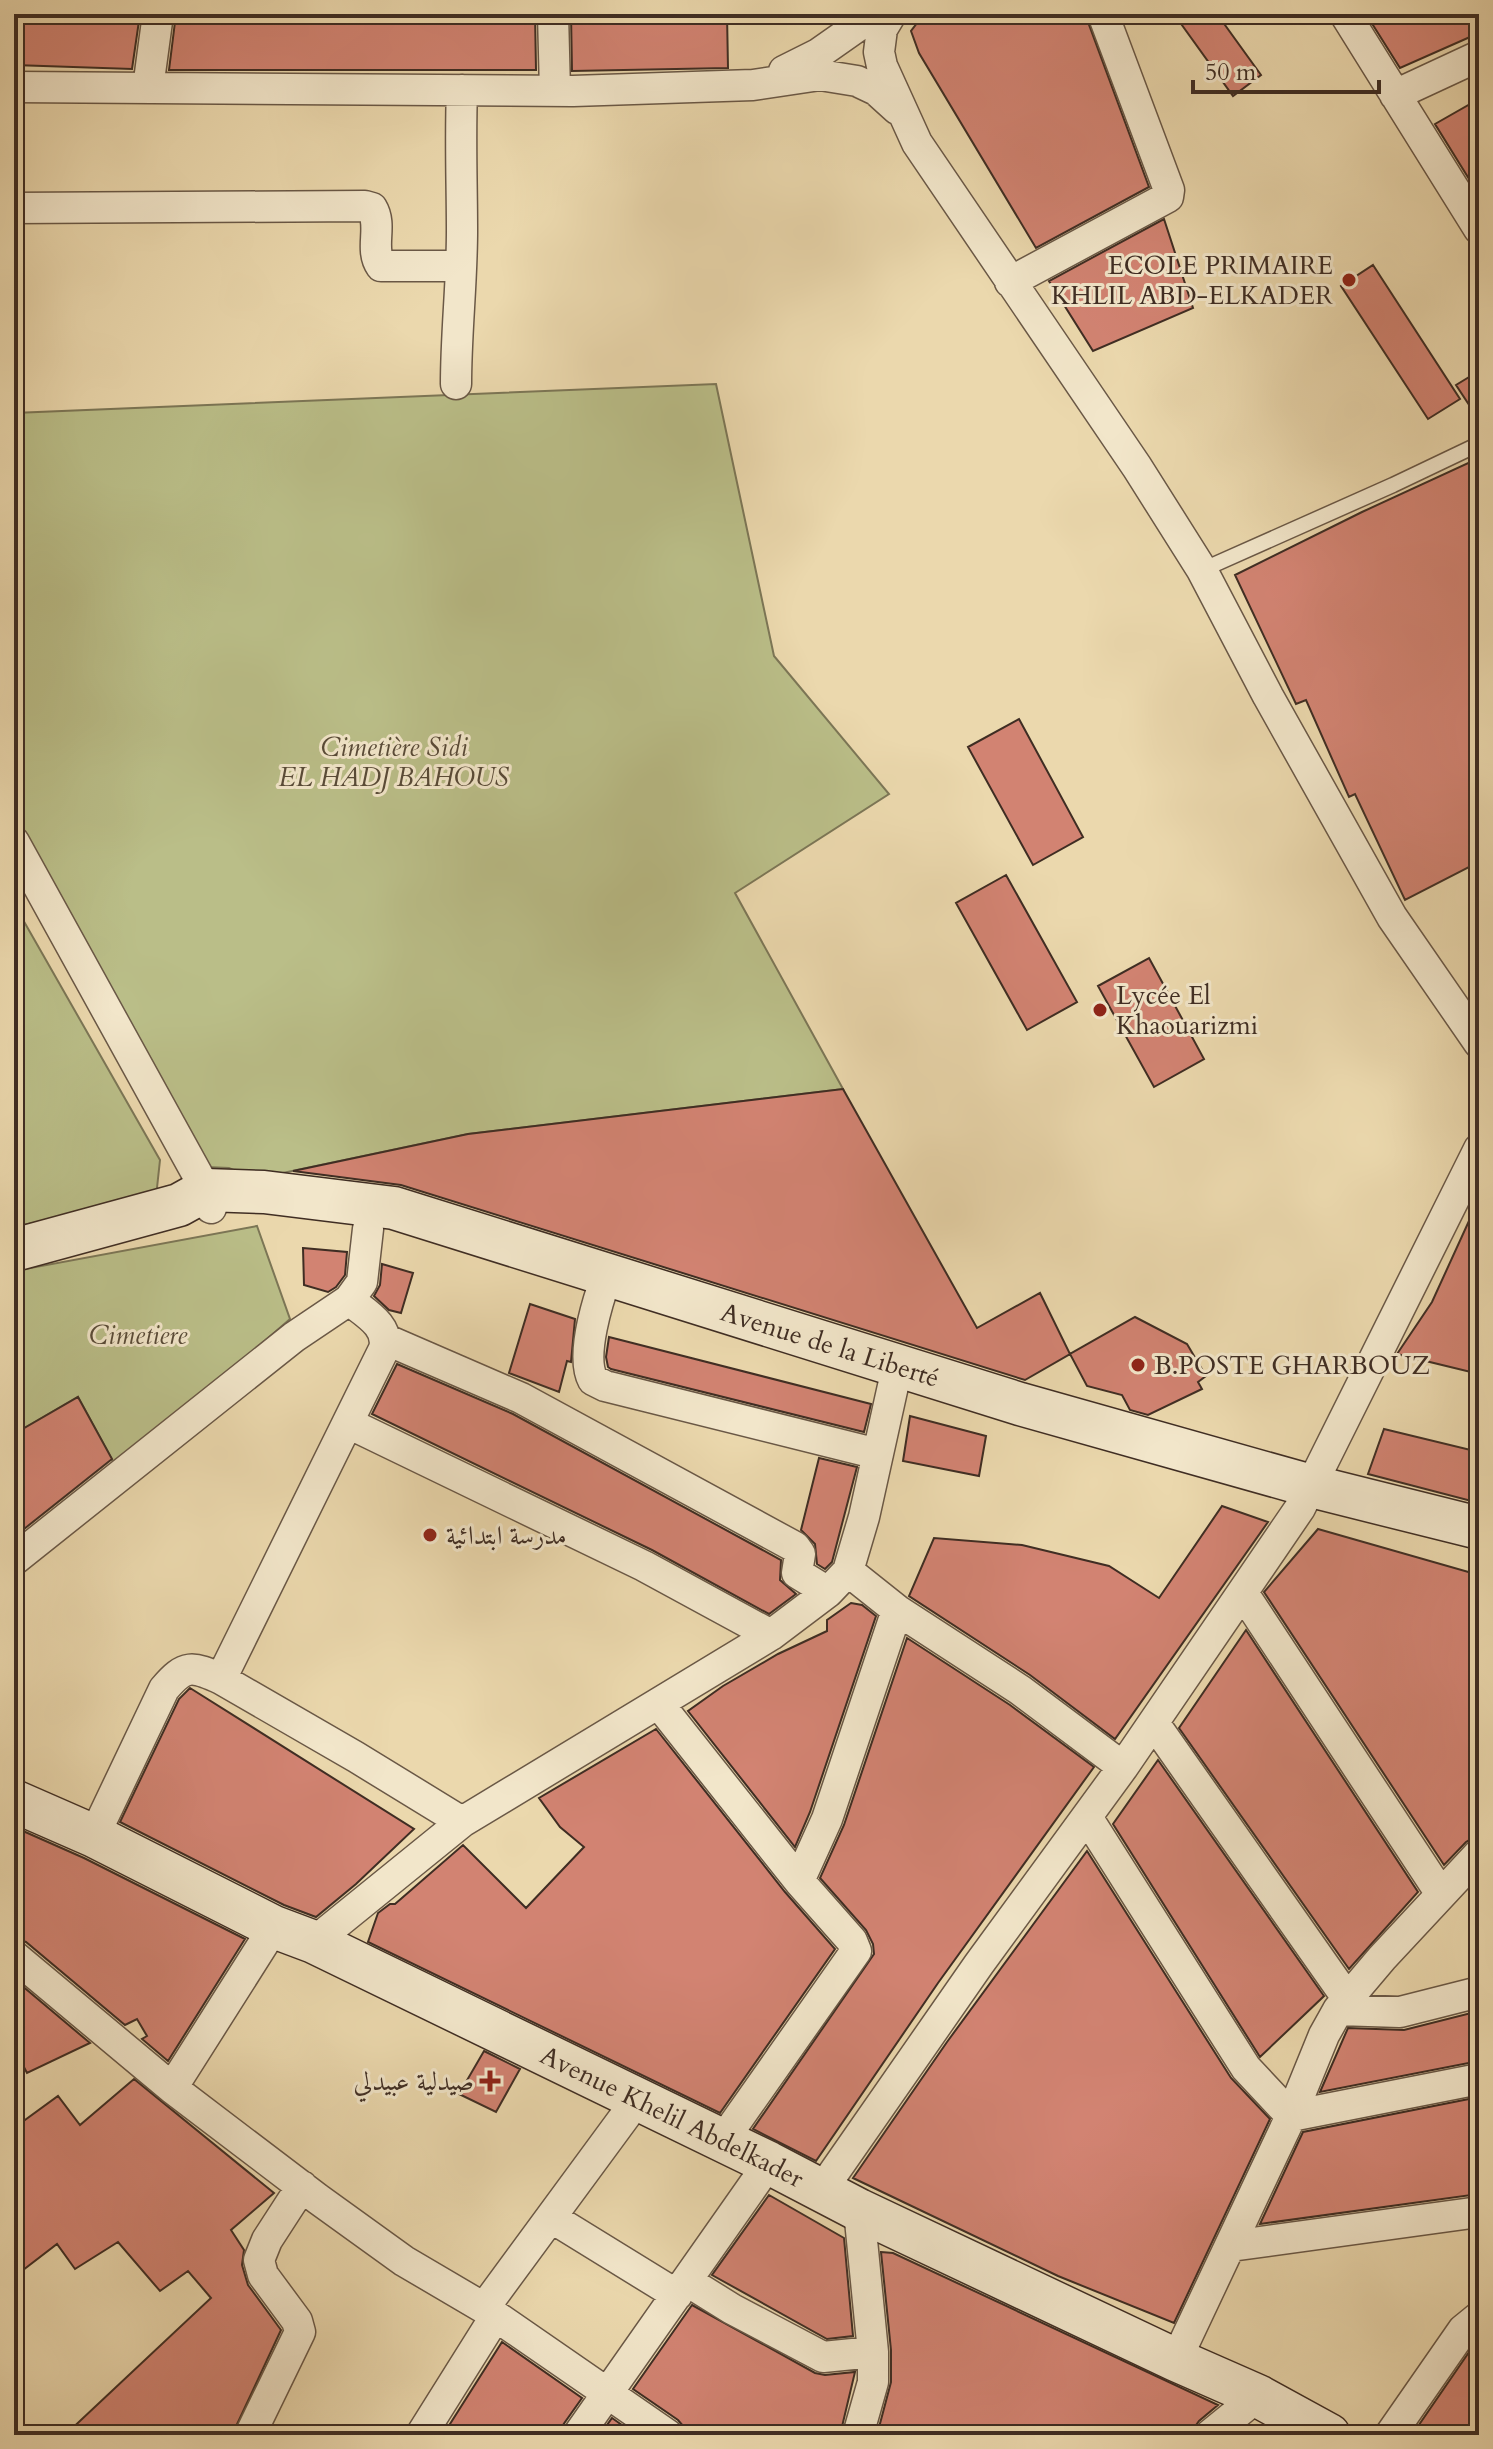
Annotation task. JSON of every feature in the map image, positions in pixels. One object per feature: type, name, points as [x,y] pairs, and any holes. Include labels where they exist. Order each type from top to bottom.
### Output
[{"type":"street","points":[[148,88],[158,14]]},
{"type":"street","points":[[553,14],[555,91]]},
{"type":"street","points":[[753,85],[818,54],[875,14]]},
{"type":"street","points":[[891,14],[882,29],[879,52],[890,88],[917,143],[1137,467],[1202,570],[1268,696],[1392,917],[1479,1043]]},
{"type":"street","points":[[1010,282],[1168,197],[1169,190],[1103,14]]},
{"type":"street","points":[[1345,14],[1479,229]]},
{"type":"street","points":[[1395,95],[1479,56]]},
{"type":"street","points":[[15,96],[148,88],[555,91],[753,85],[838,75],[876,90],[907,119]]},
{"type":"street","points":[[456,384],[462,90]]},
{"type":"street","points":[[14,208],[365,206],[372,208],[376,214],[376,254],[381,266],[460,266]]},
{"type":"street","points":[[14,842],[199,1201]]},
{"type":"street","points":[[821,2191],[979,1964],[1154,1723],[1305,1497],[1479,1149]]},
{"type":"street","name":"Avenue de la Liberté","points":[[14,1250],[199,1201],[264,1192],[394,1208],[603,1285],[746,1344],[1305,1497],[1479,1528]]},
{"type":"street","name":"Avenue de la Liberté","points":[[199,1201],[368,1229],[603,1285],[905,1370],[1479,1553]]},
{"type":"street","points":[[14,1560],[294,1337],[349,1300],[362,1282],[368,1229]]},
{"type":"street","points":[[603,1285],[587,1361],[593,1380],[605,1386],[878,1454]]},
{"type":"street","points":[[349,1300],[382,1328],[387,1340],[521,1398],[795,1547],[800,1552],[797,1573],[838,1582],[897,1610],[1020,1690],[1123,1767]]},
{"type":"street","points":[[221,1679],[387,1340]]},
{"type":"street","points":[[314,1942],[462,1822],[771,1635],[838,1582],[878,1454],[893,1386]]},
{"type":"street","points":[[348,1423],[644,1566],[771,1635]]},
{"type":"street","points":[[1243,1593],[1441,1894]]},
{"type":"street","points":[[799,1881],[827,1819],[897,1610]]},
{"type":"street","points":[[94,1836],[164,1689],[174,1676],[186,1669],[199,1669],[221,1679],[462,1822]]},
{"type":"street","points":[[659,1704],[799,1881],[852,1941],[855,1955],[723,2140]]},
{"type":"street","points":[[1154,1723],[1342,2004],[1400,2012],[1479,1992]]},
{"type":"street","name":"Avenue Khelil Abdelkader","points":[[14,1801],[94,1836],[274,1927],[314,1942],[723,2140],[859,2210],[1258,2396],[1329,2435]]},
{"type":"street","points":[[1087,1817],[1246,2068],[1291,2116]]},
{"type":"street","points":[[1176,2360],[1291,2116],[1324,2035],[1342,2004],[1479,1854]]},
{"type":"street","points":[[172,2088],[274,1927]]},
{"type":"street","points":[[14,1956],[172,2088],[404,2261],[489,2313],[668,2435]]},
{"type":"street","points":[[1291,2116],[1479,2079]]},
{"type":"street","points":[[421,2435],[489,2313],[552,2218],[637,2100]]},
{"type":"street","points":[[578,2435],[769,2163]]},
{"type":"street","points":[[250,2435],[300,2332],[297,2321],[263,2275],[259,2260],[267,2240],[302,2186]]},
{"type":"street","points":[[858,2435],[873,2382],[873,2352],[859,2210]]},
{"type":"street","points":[[1231,2246],[1479,2212]]},
{"type":"street","points":[[552,2218],[682,2288],[732,2309],[823,2357],[873,2352]]},
{"type":"street","points":[[1390,2435],[1463,2330],[1479,2317]]},
{"type":"street","points":[[1210,2435],[1258,2396]]},
{"type":"lane","points":[[1202,570],[1479,444]]},
{"type":"green space","name":"Cimetière Sidi EL HADJ BAHOUS","points":[[716,384],[774,656],[889,794],[735,893],[843,1089],[468,1134],[254,1179],[229,1168],[206,1167],[14,832],[14,413]]},
{"type":"green space","points":[[14,904],[160,1160],[156,1197],[14,1227]]},
{"type":"green space","name":"Cimetiere","points":[[257,1226],[290,1319],[117,1469],[78,1397],[14,1434],[14,1271]]},
{"type":"building","points":[[14,14],[140,14],[132,69],[14,65]]},
{"type":"building","points":[[176,14],[535,14],[536,70],[169,70]]},
{"type":"building","points":[[571,14],[727,14],[728,68],[572,71]]},
{"type":"building","points":[[924,14],[1085,14],[1149,187],[1036,248],[919,53],[911,31]]},
{"type":"building","points":[[1174,14],[1217,14],[1261,75],[1233,96]]},
{"type":"building","points":[[1366,14],[1479,14],[1479,33],[1400,68]]},
{"type":"building","points":[[1479,99],[1479,195],[1435,124]]},
{"type":"building","points":[[1164,219],[1193,308],[1093,351],[1049,281]]},
{"type":"building","points":[[1373,265],[1460,399],[1428,419],[1341,286]]},
{"type":"building","points":[[1479,371],[1479,420],[1456,385]]},
{"type":"building","points":[[1479,458],[1479,862],[1405,900],[1355,794],[1349,797],[1306,700],[1296,704],[1235,575]]},
{"type":"building","points":[[1019,719],[1083,837],[1033,865],[968,747]]},
{"type":"building","points":[[1006,875],[1077,1002],[1027,1030],[956,903]]},
{"type":"building","points":[[1149,958],[1204,1059],[1154,1087],[1098,986]]},
{"type":"building","points":[[843,1089],[977,1328],[1040,1293],[1070,1354],[1025,1380],[401,1185],[293,1171],[468,1134]]},
{"type":"building","points":[[1479,1199],[1479,1374],[1397,1354],[1432,1302]]},
{"type":"building","points":[[303,1248],[347,1252],[345,1275],[336,1287],[328,1292],[304,1285]]},
{"type":"building","points":[[382,1264],[413,1273],[401,1313],[389,1310],[374,1296],[380,1285]]},
{"type":"building","points":[[530,1304],[575,1319],[571,1362],[567,1361],[559,1392],[509,1373]]},
{"type":"building","name":"B.POSTE GHARBOUZ","points":[[1135,1317],[1187,1344],[1206,1376],[1198,1382],[1202,1389],[1148,1415],[1130,1410],[1122,1395],[1087,1386],[1070,1354]]},
{"type":"building","points":[[609,1337],[871,1404],[864,1432],[611,1369],[606,1357]]},
{"type":"building","points":[[397,1364],[513,1414],[781,1560],[780,1580],[796,1594],[769,1614],[652,1550],[372,1414]]},
{"type":"building","points":[[78,1397],[112,1459],[14,1537],[14,1434]]},
{"type":"building","points":[[910,1416],[986,1436],[979,1476],[903,1461]]},
{"type":"building","points":[[1384,1429],[1479,1452],[1479,1503],[1368,1474]]},
{"type":"building","points":[[819,1458],[857,1467],[832,1562],[825,1569],[817,1564],[815,1544],[801,1530]]},
{"type":"building","points":[[1222,1506],[1268,1522],[1115,1739],[1030,1675],[909,1596],[934,1538],[1022,1545],[1109,1566],[1159,1598]]},
{"type":"building","points":[[1318,1529],[1479,1575],[1479,1834],[1466,1842],[1444,1865],[1264,1592]]},
{"type":"building","points":[[851,1603],[862,1605],[876,1616],[810,1812],[795,1847],[688,1711],[778,1654],[827,1631],[827,1620]]},
{"type":"building","points":[[1246,1630],[1418,1892],[1349,1969],[1179,1728]]},
{"type":"building","points":[[907,1638],[1010,1705],[1094,1767],[938,1983],[816,2161],[753,2129],[874,1954],[866,1930],[820,1878],[844,1825]]},
{"type":"building","points":[[190,1688],[414,1829],[316,1917],[284,1905],[120,1822],[179,1699]]},
{"type":"building","points":[[656,1729],[785,1892],[835,1949],[720,2113],[368,1942],[378,1913],[395,1904],[463,1845],[526,1908],[584,1847],[560,1827],[539,1798]]},
{"type":"building","points":[[1158,1760],[1324,1996],[1260,2057],[1113,1824]]},
{"type":"building","points":[[14,1827],[84,1858],[245,1939],[168,2061],[142,2039],[147,2036],[137,2019],[125,2025],[26,1942],[14,1938]]},
{"type":"building","points":[[1087,1851],[1231,2078],[1270,2119],[1174,2323],[1058,2276],[853,2178],[947,2042]]},
{"type":"building","points":[[14,1979],[90,2043],[27,2073],[14,2048]]},
{"type":"building","points":[[1479,2011],[1479,2061],[1320,2092],[1348,2028],[1404,2030]]},
{"type":"building","name":"صيدلية عبيدلي","points":[[484,2051],[520,2069],[496,2112],[459,2094]]},
{"type":"building","points":[[134,2079],[274,2193],[231,2230],[244,2250],[242,2265],[248,2285],[281,2330],[232,2435],[65,2435],[211,2298],[188,2271],[160,2291],[118,2242],[75,2269],[57,2244],[14,2277],[14,2128],[58,2096],[80,2125]]},
{"type":"building","points":[[1479,2097],[1479,2194],[1260,2224],[1303,2132]]},
{"type":"building","points":[[769,2195],[844,2238],[853,2336],[827,2339],[712,2275]]},
{"type":"building","points":[[881,2252],[893,2253],[1218,2405],[1199,2421],[1189,2435],[877,2435],[891,2382],[891,2350]]},
{"type":"building","points":[[692,2305],[815,2373],[855,2372],[840,2435],[686,2435],[678,2420],[633,2389]]},
{"type":"building","points":[[1479,2340],[1479,2435],[1412,2435],[1476,2342]]},
{"type":"building","points":[[502,2342],[582,2398],[563,2425],[560,2435],[443,2435]]},
{"type":"building","points":[[612,2418],[636,2435],[600,2435]]},
{"type":"place","name":"ECOLE PRIMAIRE KHLIL ABD-ELKADER","points":[[1349,280]]},
{"type":"place","name":"Lycée El Khaouarizmi","points":[[1100,1010]]},
{"type":"place","name":"B.POSTE GHARBOUZ","points":[[1138,1365]]},
{"type":"place","name":"مدرسة ابتدائية","points":[[430,1535]]},
{"type":"place","name":"صيدلية عبيدلي","points":[[490,2081]]}]
